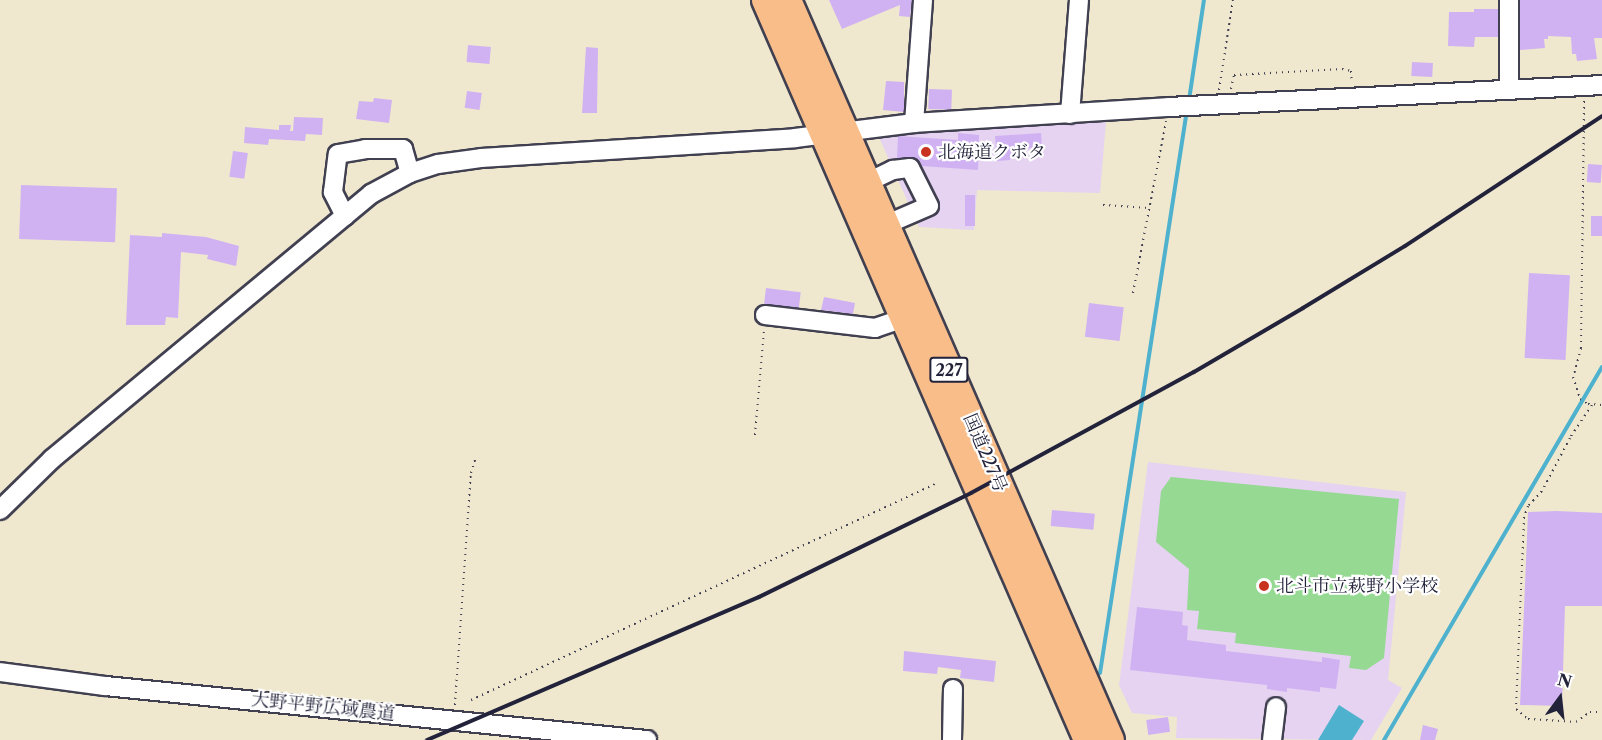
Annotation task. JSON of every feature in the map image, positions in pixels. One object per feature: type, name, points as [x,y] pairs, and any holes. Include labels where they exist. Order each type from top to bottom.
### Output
[{"type":"highway","name":"国道227号","points":[[765,0],[833,132],[914,315],[1111,740]]},
{"type":"highway","name":"国道227号","points":[[789,0],[833,132],[866,183],[885,225],[914,315],[1087,740]]},
{"type":"street","points":[[915,123],[922,0]]},
{"type":"street","points":[[1070,114],[1079,0]]},
{"type":"street","points":[[1509,0],[1509,90]]},
{"type":"street","points":[[0,510],[52,459],[371,194],[410,173],[438,164],[481,158],[795,138],[915,123],[1171,107],[1593,86]]},
{"type":"street","points":[[345,216],[333,192],[338,154],[365,148],[403,149],[410,173]]},
{"type":"street","points":[[866,183],[893,170],[910,168],[928,206],[885,225]]},
{"type":"street","points":[[765,315],[875,328],[914,315]]},
{"type":"street","name":"大野平野広域農道","points":[[0,672],[105,686],[647,740]]},
{"type":"street","points":[[952,740],[953,689]]},
{"type":"street","points":[[1272,740],[1276,707]]},
{"type":"path","points":[[1215,105],[1233,0]]},
{"type":"path","points":[[1215,105],[1234,75],[1310,71],[1351,71],[1352,98]]},
{"type":"path","points":[[1593,86],[1581,348],[1574,377],[1580,399],[1590,405],[1602,405]]},
{"type":"path","points":[[1133,293],[1171,107]]},
{"type":"path","points":[[1103,205],[1149,208]]},
{"type":"path","points":[[755,435],[765,315]]},
{"type":"path","points":[[1590,405],[1542,491],[1528,506],[1524,517],[1516,709],[1528,719],[1576,722],[1590,712],[1602,712]]},
{"type":"path","points":[[454,720],[471,473],[475,460]]},
{"type":"path","points":[[471,700],[935,484]]},
{"type":"shaded area","points":[[1106,122],[1100,193],[977,190],[974,230],[919,227],[878,135]]},
{"type":"shaded area","name":"北斗市立萩野小学校","points":[[1148,462],[1406,492],[1388,680],[1402,688],[1371,740],[1176,738],[1177,717],[1132,713],[1119,685]]},
{"type":"green space","points":[[1171,477],[1399,499],[1384,658],[1366,670],[1349,668],[1351,656],[1235,643],[1236,633],[1197,629],[1199,611],[1187,610],[1189,569],[1156,542],[1161,491]]},
{"type":"water","points":[[1339,705],[1364,721],[1352,740],[1318,740]]},
{"type":"building","points":[[829,0],[912,0],[910,17],[899,16],[900,5],[842,29]]},
{"type":"building","points":[[1520,0],[1602,0],[1602,38],[1594,38],[1597,59],[1577,61],[1576,54],[1572,54],[1571,37],[1548,36],[1548,39],[1544,39],[1545,48],[1520,50]]},
{"type":"building","points":[[1474,9],[1498,9],[1498,37],[1475,37],[1474,47],[1448,46],[1449,12],[1474,12]]},
{"type":"building","points":[[468,45],[491,47],[489,64],[467,62]]},
{"type":"building","points":[[586,47],[598,48],[597,113],[582,113]]},
{"type":"building","points":[[1412,62],[1433,63],[1432,77],[1411,76]]},
{"type":"building","points":[[886,81],[904,82],[904,112],[883,110]]},
{"type":"building","points":[[929,89],[952,90],[951,110],[928,109]]},
{"type":"building","points":[[467,91],[482,93],[479,110],[465,108]]},
{"type":"building","points":[[374,98],[392,100],[389,123],[356,119],[359,101],[373,102]]},
{"type":"building","points":[[294,117],[323,118],[322,135],[306,134],[305,141],[269,139],[268,145],[244,143],[245,127],[279,130],[279,125],[291,125],[290,131],[293,131]]},
{"type":"building","name":"北海道クボタ","points":[[958,133],[979,135],[978,170],[922,166],[915,158],[897,158],[898,136],[958,140]]},
{"type":"building","points":[[1041,133],[1042,147],[1011,150],[1010,160],[997,161],[995,136]]},
{"type":"building","points":[[233,151],[248,153],[244,179],[229,177]]},
{"type":"building","points":[[1588,164],[1602,165],[1601,183],[1587,182]]},
{"type":"building","points":[[21,185],[117,188],[115,242],[19,239]]},
{"type":"building","points":[[965,195],[975,195],[975,226],[965,226]]},
{"type":"building","points":[[1591,216],[1602,216],[1602,236],[1591,236]]},
{"type":"building","points":[[162,233],[206,237],[239,246],[236,266],[207,259],[208,255],[181,252],[178,318],[166,317],[165,325],[126,325],[130,235],[162,237]]},
{"type":"building","points":[[1529,273],[1570,275],[1565,360],[1525,358]]},
{"type":"building","points":[[766,288],[801,292],[799,308],[764,304]]},
{"type":"building","points":[[824,297],[855,303],[853,314],[821,310]]},
{"type":"building","points":[[1089,303],[1124,307],[1120,341],[1085,337]]},
{"type":"building","points":[[1052,510],[1095,514],[1093,530],[1051,526]]},
{"type":"building","points":[[1528,512],[1602,513],[1602,606],[1565,606],[1562,706],[1520,705]]},
{"type":"building","points":[[1137,607],[1183,612],[1182,625],[1188,626],[1187,640],[1226,645],[1226,651],[1322,662],[1322,657],[1340,660],[1336,689],[1320,687],[1320,692],[1287,688],[1287,692],[1267,689],[1267,685],[1130,670]]},
{"type":"building","points":[[904,651],[996,661],[994,682],[960,678],[961,670],[938,667],[937,674],[903,671]]},
{"type":"building","points":[[1168,717],[1170,732],[1148,735],[1146,720]]},
{"type":"building","points":[[1423,725],[1438,729],[1435,740],[1420,740]]},
{"type":"waterway","points":[[1189,100],[1204,0]]},
{"type":"waterway","points":[[1100,673],[1187,110]]},
{"type":"waterway","points":[[1384,740],[1602,367]]},
{"type":"railway","points":[[427,740],[759,597],[971,493],[1194,372],[1303,308],[1405,246],[1602,116]]},
{"type":"place","name":"北海道クボタ","points":[[926,152]]},
{"type":"place","name":"北斗市立萩野小学校","points":[[1264,586]]}]
